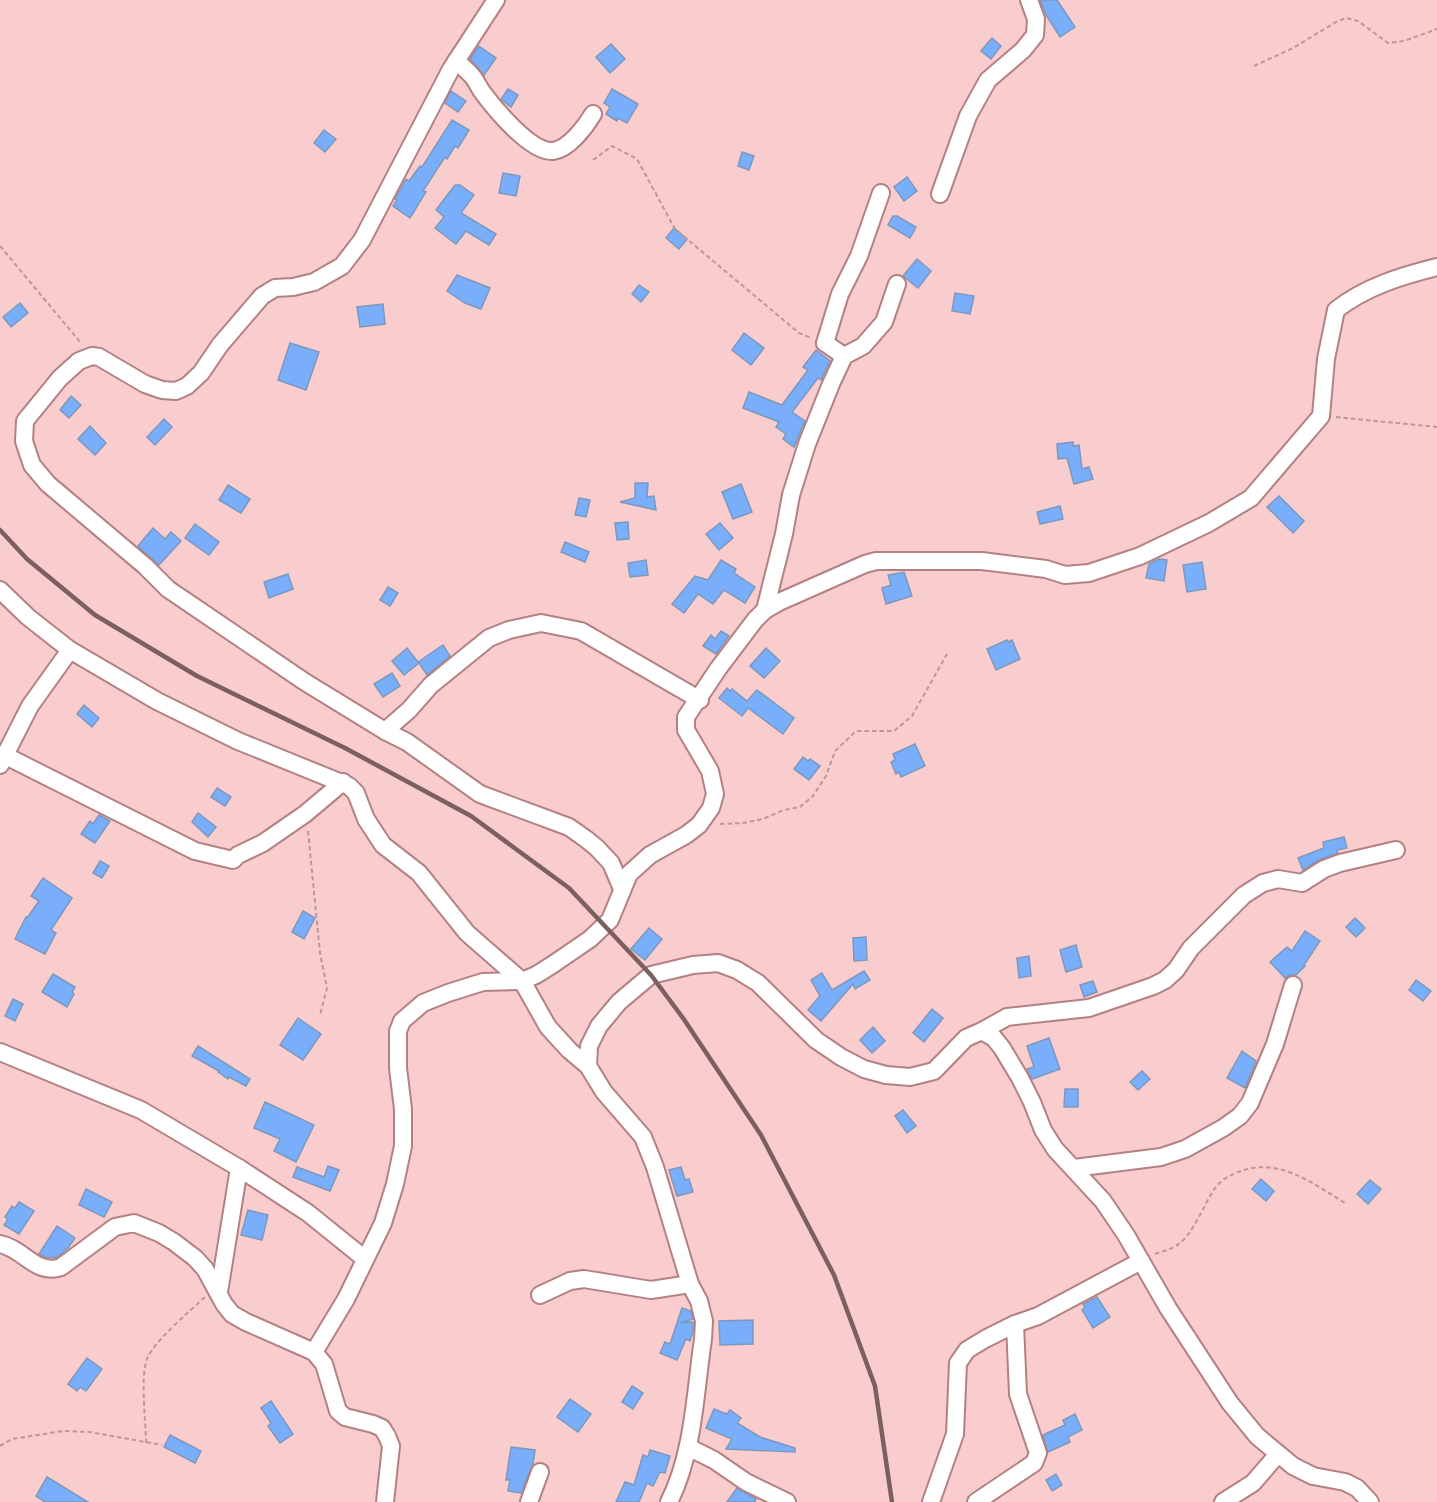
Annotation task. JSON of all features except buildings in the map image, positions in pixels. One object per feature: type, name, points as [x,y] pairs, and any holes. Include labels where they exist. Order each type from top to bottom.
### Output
[{"type":"street","points":[[496,0],[456,61],[362,240],[342,266],[315,282],[274,288],[262,296],[220,345],[201,373],[188,386],[176,391],[162,390],[145,384],[105,359],[92,356],[79,361],[60,378],[25,421],[24,441],[32,465],[39,475],[145,566],[168,589],[305,682],[407,742],[480,794],[569,827],[597,848],[611,863],[622,889]]},
{"type":"street","points":[[940,194],[968,116],[988,80],[1023,50],[1035,35],[1036,19],[1029,0]]},
{"type":"street","points":[[456,61],[475,79],[481,91],[496,109],[528,141],[542,149],[552,151],[562,147],[585,127],[593,114]]},
{"type":"street","points":[[844,356],[825,343],[840,294],[859,256],[881,193]]},
{"type":"street","points":[[314,1352],[346,1299],[383,1223],[396,1184],[403,1146],[404,1108],[398,1068],[398,1031],[402,1021],[423,1004],[447,993],[483,982],[522,981],[552,965],[610,920],[629,874],[650,855],[699,825],[711,808],[715,794],[710,771],[686,730],[686,717],[718,669],[765,610],[876,561],[982,561],[1046,569],[1065,575],[1089,573],[1140,556],[1209,523],[1251,498],[1321,416],[1326,359],[1336,310],[1372,288],[1437,267]]},
{"type":"street","points":[[765,610],[791,495],[807,444],[844,356],[863,346],[885,322],[897,284]]},
{"type":"street","points":[[0,590],[28,617],[70,650],[157,700],[238,741],[343,782],[356,793],[366,819],[383,845],[419,873],[467,933],[522,981],[548,1027],[569,1050],[588,1066],[604,1092],[643,1137],[655,1167],[690,1284],[699,1301],[704,1330],[688,1447],[669,1502]]},
{"type":"street","points":[[385,731],[409,710],[431,685],[489,638],[509,630],[541,623],[581,631],[699,700]]},
{"type":"street","points":[[70,650],[30,706],[2,760],[202,854],[233,860],[238,855],[263,843],[305,814],[343,782]]},
{"type":"street","points":[[588,1066],[589,1046],[599,1026],[619,1002],[651,975],[693,965],[718,963],[737,970],[758,982],[816,1040],[864,1069],[885,1075],[910,1077],[934,1071],[966,1038],[1007,1017],[1089,1008],[1166,980],[1191,948],[1225,912],[1244,895],[1263,883],[1278,879],[1302,883],[1324,869],[1340,863],[1396,850]]},
{"type":"street","points":[[1074,1168],[1161,1157],[1185,1149],[1240,1116],[1250,1103],[1275,1044],[1293,985]]},
{"type":"street","points":[[982,1031],[994,1038],[1002,1048],[1055,1149],[1103,1201],[1142,1261],[1168,1308],[1230,1403],[1257,1436],[1293,1466],[1313,1476],[1351,1485],[1370,1502]]},
{"type":"street","points":[[0,1052],[141,1110],[239,1168],[308,1213],[365,1259]]},
{"type":"street","points":[[217,1290],[239,1168]]},
{"type":"street","points":[[0,1244],[10,1246],[43,1269],[53,1270],[61,1267],[115,1227],[134,1223],[159,1233],[186,1250],[205,1269],[224,1304],[239,1318],[314,1352],[324,1364],[338,1411],[345,1417],[382,1428],[392,1446],[385,1502]]},
{"type":"street","points":[[931,1502],[955,1434],[958,1363],[967,1350],[1015,1324],[1038,1316],[1142,1261]]},
{"type":"street","points":[[540,1295],[570,1281],[584,1279],[651,1290],[690,1284]]},
{"type":"street","points":[[976,1502],[1034,1463],[1039,1450],[1018,1394],[1015,1324]]},
{"type":"street","points":[[688,1447],[714,1460],[746,1482],[787,1502]]},
{"type":"street","points":[[1223,1502],[1253,1483],[1278,1454]]},
{"type":"street","points":[[529,1502],[540,1472]]},
{"type":"path","points":[[1254,66],[1293,48],[1336,22],[1347,18],[1358,21],[1388,43],[1394,44],[1437,29]]},
{"type":"path","points":[[593,160],[612,146],[637,159],[675,229],[799,333],[825,343]]},
{"type":"path","points":[[0,246],[92,356]]},
{"type":"path","points":[[1321,416],[1437,427]]},
{"type":"path","points":[[699,825],[743,823],[800,807],[813,796],[826,776],[835,751],[856,731],[894,731],[912,716],[947,654]]},
{"type":"path","points":[[305,814],[312,858],[320,953],[327,988],[320,1015]]},
{"type":"path","points":[[1142,1261],[1179,1245],[1186,1238],[1213,1190],[1222,1180],[1251,1167],[1289,1170],[1346,1203]]},
{"type":"path","points":[[146,1443],[145,1378],[148,1358],[168,1333],[217,1290]]},
{"type":"path","points":[[0,1446],[12,1439],[63,1431],[90,1432],[162,1445]]},
{"type":"railway","points":[[0,530],[27,559],[95,615],[197,676],[345,748],[471,816],[569,888],[651,975],[683,1018],[761,1135],[834,1275],[875,1386],[892,1502]]}]
